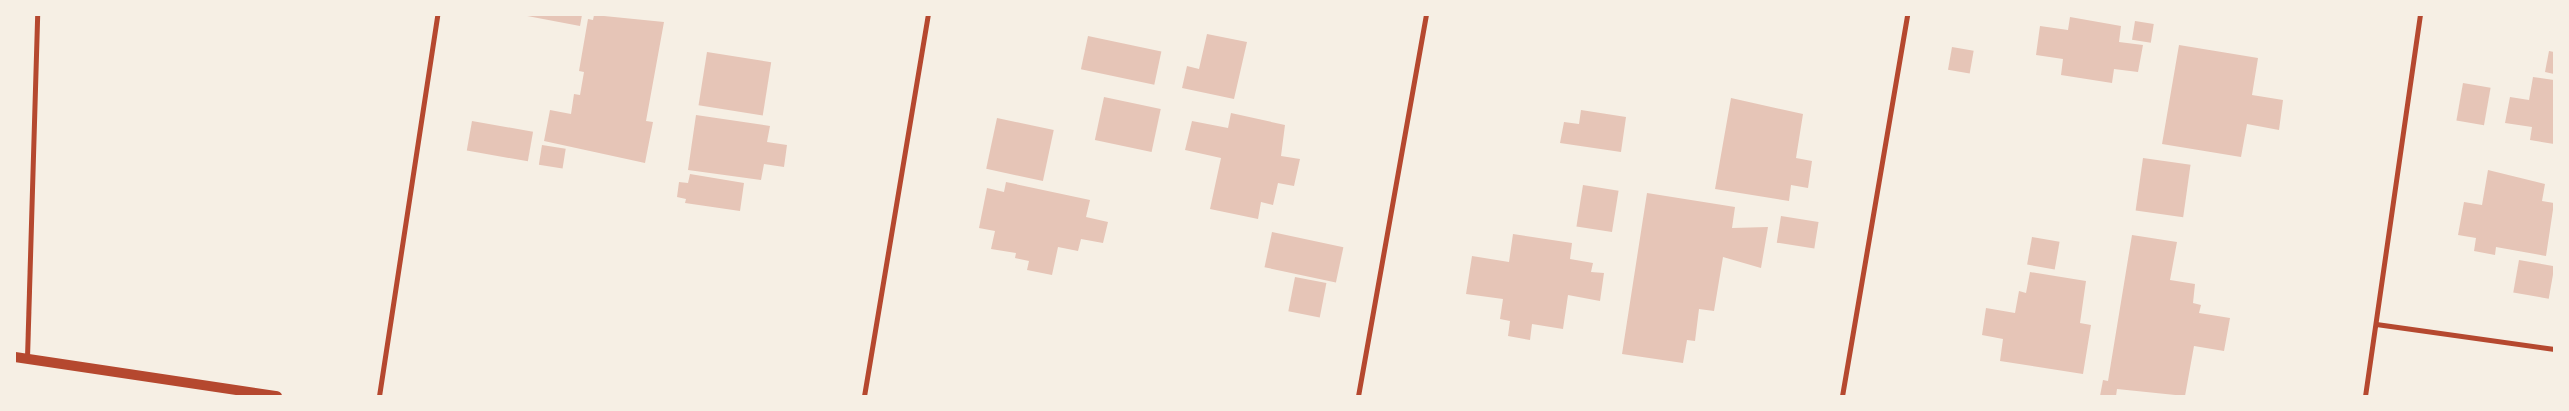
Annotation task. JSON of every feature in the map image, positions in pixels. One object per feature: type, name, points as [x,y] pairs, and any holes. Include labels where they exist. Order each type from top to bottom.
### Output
[{"type":"main road","points":[[15,357],[277,396]]},
{"type":"street","points":[[27,358],[37,15]]},
{"type":"street","points":[[379,396],[436,15]]},
{"type":"street","points":[[864,396],[928,15]]},
{"type":"street","points":[[1358,396],[1426,15]]},
{"type":"street","points":[[1842,396],[1907,15]]},
{"type":"street","points":[[2365,396],[2420,15]]},
{"type":"street","points":[[2376,324],[2554,349]]},
{"type":"building","points":[[522,15],[582,15],[580,26]]},
{"type":"building","points":[[594,15],[664,22],[646,121],[653,122],[645,163],[544,141],[550,110],[571,114],[574,94],[580,95],[584,72],[579,71],[588,19],[593,20]]},
{"type":"building","points":[[2070,17],[2121,26],[2119,42],[2143,45],[2138,72],[2114,69],[2112,83],[2061,75],[2063,59],[2036,55],[2040,26],[2068,30]]},
{"type":"building","points":[[2135,21],[2154,24],[2151,43],[2132,40]]},
{"type":"building","points":[[1207,34],[1247,42],[1234,99],[1182,88],[1187,66],[1199,69]]},
{"type":"building","points":[[1088,36],[1161,52],[1154,85],[1081,69]]},
{"type":"building","points":[[2179,45],[2258,58],[2252,95],[2283,100],[2279,130],[2247,124],[2241,157],[2162,144]]},
{"type":"building","points":[[1952,47],[1974,51],[1970,73],[1948,70]]},
{"type":"building","points":[[2549,51],[2554,52],[2554,74],[2545,72]]},
{"type":"building","points":[[707,52],[771,62],[763,116],[699,105]]},
{"type":"building","points":[[2533,77],[2554,80],[2554,144],[2530,140],[2532,127],[2505,123],[2510,97],[2529,100]]},
{"type":"building","points":[[2463,83],[2491,88],[2484,125],[2456,120]]},
{"type":"building","points":[[1104,97],[1161,109],[1152,152],[1095,140]]},
{"type":"building","points":[[1731,98],[1803,114],[1796,158],[1812,161],[1808,188],[1791,185],[1789,201],[1715,189]]},
{"type":"building","points":[[1581,110],[1626,117],[1621,152],[1560,143],[1564,122],[1579,124]]},
{"type":"building","points":[[1231,113],[1285,125],[1281,156],[1300,159],[1294,186],[1278,183],[1273,205],[1261,202],[1258,219],[1210,209],[1221,158],[1185,150],[1192,121],[1228,128]]},
{"type":"building","points":[[696,115],[770,126],[767,142],[787,145],[784,167],[764,164],[761,180],[688,170]]},
{"type":"building","points":[[997,118],[1054,130],[1043,181],[986,169]]},
{"type":"building","points":[[472,121],[533,132],[528,161],[467,151]]},
{"type":"building","points":[[542,145],[566,149],[563,169],[539,165]]},
{"type":"building","points":[[2143,158],[2191,165],[2183,217],[2136,210]]},
{"type":"building","points":[[2488,170],[2545,184],[2542,201],[2554,203],[2546,256],[2496,247],[2495,255],[2474,251],[2476,238],[2458,235],[2464,202],[2482,205]]},
{"type":"building","points":[[690,174],[744,183],[740,211],[685,203],[686,199],[677,197],[679,182],[688,183]]},
{"type":"building","points":[[1006,182],[1090,200],[1086,217],[1108,222],[1103,243],[1081,239],[1078,251],[1058,247],[1052,275],[1027,270],[1029,261],[1015,258],[1016,253],[991,249],[995,231],[979,228],[987,188],[1004,192]]},
{"type":"building","points":[[1583,185],[1619,191],[1612,232],[1576,226]]},
{"type":"building","points":[[1647,193],[1735,207],[1732,228],[1768,227],[1761,268],[1723,257],[1714,311],[1699,309],[1695,341],[1687,340],[1683,363],[1622,354]]},
{"type":"building","points":[[1781,216],[1819,222],[1814,249],[1777,243]]},
{"type":"building","points":[[1272,232],[1343,247],[1336,282],[1265,267]]},
{"type":"building","points":[[1513,234],[1572,243],[1570,259],[1593,263],[1591,272],[1604,273],[1600,301],[1568,295],[1563,329],[1532,324],[1530,340],[1508,336],[1510,321],[1500,319],[1503,299],[1466,294],[1472,256],[1509,262]]},
{"type":"building","points":[[2132,235],[2177,242],[2170,280],[2195,284],[2193,303],[2201,305],[2199,313],[2230,318],[2224,351],[2194,346],[2185,396],[2117,389],[2116,396],[2100,396],[2103,380],[2108,381]]},
{"type":"building","points":[[2032,237],[2060,242],[2055,269],[2027,265]]},
{"type":"building","points":[[2519,260],[2554,266],[2549,299],[2513,292]]},
{"type":"building","points":[[2030,272],[2086,281],[2080,323],[2091,325],[2083,374],[2000,361],[2003,339],[1982,335],[1986,308],[2015,313],[2019,291],[2026,293]]},
{"type":"building","points":[[1295,277],[1326,283],[1320,317],[1288,311]]}]
